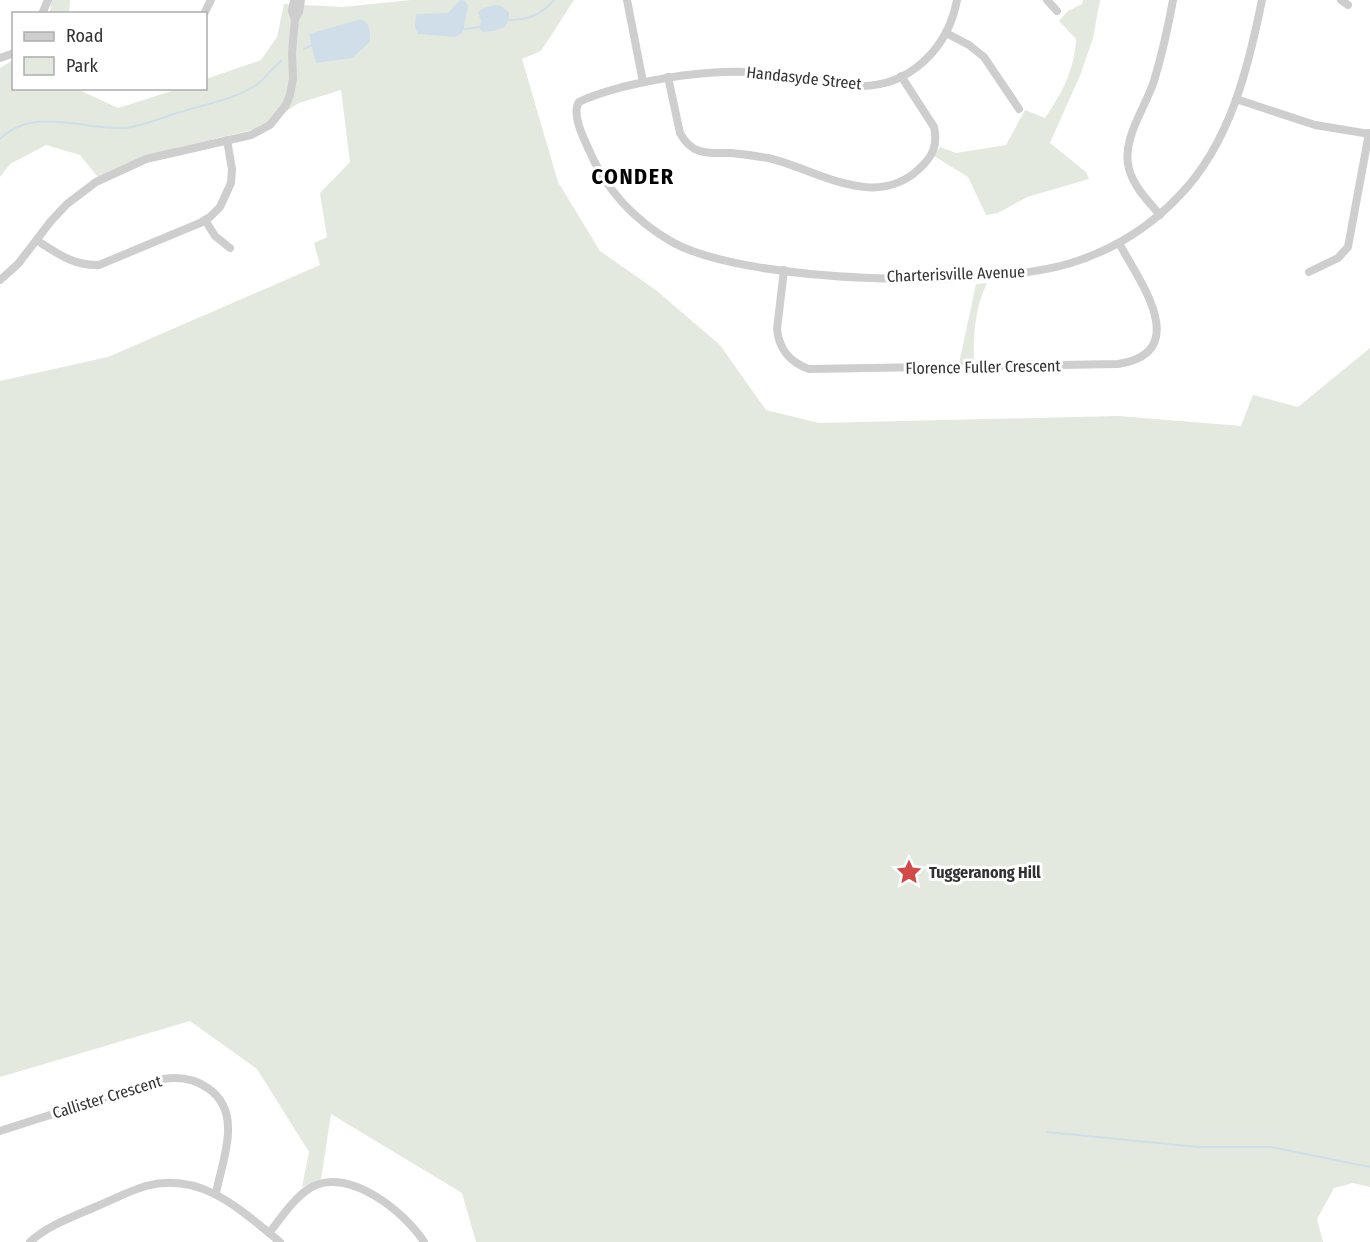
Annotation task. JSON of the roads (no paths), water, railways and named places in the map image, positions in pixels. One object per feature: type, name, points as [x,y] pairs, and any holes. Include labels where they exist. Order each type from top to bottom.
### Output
[{"type":"street","points":[[0,280],[13,270],[67,204],[96,182],[146,159],[251,135],[270,125],[286,105],[293,79],[292,53],[295,18],[292,11],[294,0]]},
{"type":"street","points":[[295,18],[299,12],[301,0]]},
{"type":"street","points":[[627,0],[643,82]]},
{"type":"street","name":"Handasyde Street","points":[[576,106],[584,99],[643,82],[701,73],[784,74],[861,86],[878,84],[916,68],[934,53],[946,33],[955,12],[957,0]]},
{"type":"street","points":[[1047,0],[1057,11]]},
{"type":"street","points":[[1160,214],[1133,180],[1127,156],[1130,139],[1150,93],[1163,50],[1173,0]]},
{"type":"street","name":"Charterisville Avenue","points":[[576,106],[585,140],[606,183],[642,222],[673,242],[695,252],[726,261],[784,270],[858,277],[907,278],[1010,274],[1042,270],[1070,263],[1119,243],[1160,214],[1198,174],[1225,128],[1236,99],[1249,58],[1262,0]]},
{"type":"street","points":[[946,33],[969,45],[984,57],[1019,109]]},
{"type":"street","points":[[668,77],[680,133],[693,150],[770,159],[800,167],[838,183],[868,188],[890,185],[904,180],[926,163],[934,150],[936,141],[934,127],[901,76]]},
{"type":"street","points":[[1236,99],[1315,125],[1370,134],[1348,247],[1338,258],[1309,272]]},
{"type":"street","points":[[38,241],[70,261],[86,266],[99,265],[205,220],[220,207],[231,183],[232,169],[227,140]]},
{"type":"street","points":[[205,220],[215,236],[231,248]]},
{"type":"street","name":"Florence Fuller Crescent","points":[[784,270],[778,338],[787,356],[795,363],[809,369],[1118,364],[1134,361],[1149,350],[1157,330],[1158,320],[1153,305],[1119,243]]},
{"type":"street","name":"Callister Crescent","points":[[0,1131],[163,1079],[182,1077],[194,1080],[214,1092],[226,1113],[228,1132],[216,1193]]},
{"type":"street","points":[[269,1233],[305,1191],[322,1183],[340,1181],[357,1186],[398,1212],[410,1223],[424,1242]]},
{"type":"street","points":[[30,1242],[58,1224],[148,1186],[183,1184],[216,1193],[280,1242]]},
{"type":"waterway","points":[[507,20],[533,16],[544,10],[554,0]]},
{"type":"waterway","points":[[463,29],[481,27]]},
{"type":"waterway","points":[[304,49],[312,45]]},
{"type":"waterway","points":[[0,139],[13,129],[43,122],[108,128],[144,124],[246,91],[259,83],[281,61]]},
{"type":"waterway","points":[[1047,1132],[1198,1147],[1271,1147],[1370,1167]]},
{"type":"place","name":"Tuggeranong Hill","points":[[909,872]]},
{"type":"district","name":"CONDER","points":[[633,176]]}]
